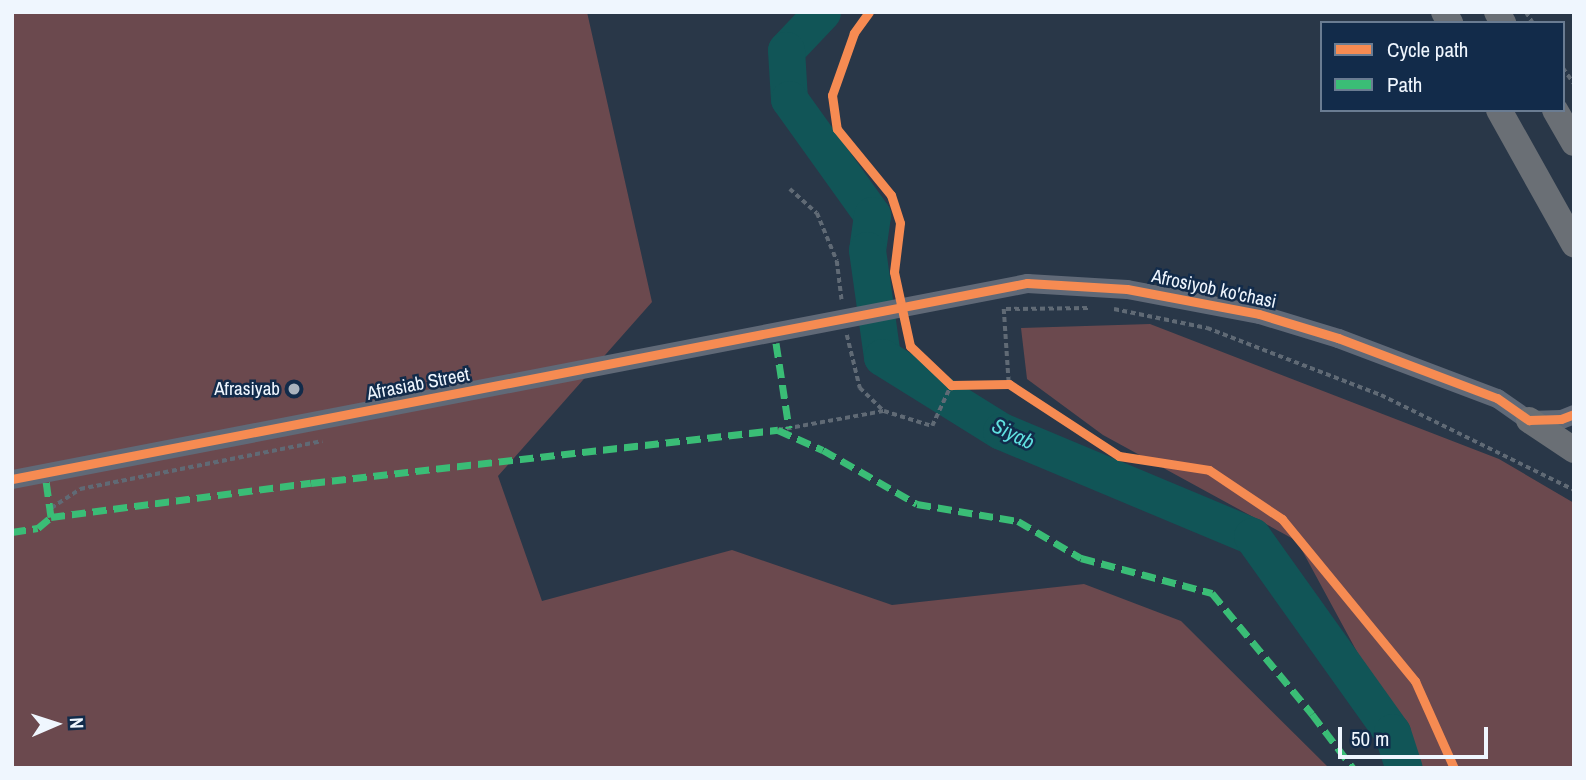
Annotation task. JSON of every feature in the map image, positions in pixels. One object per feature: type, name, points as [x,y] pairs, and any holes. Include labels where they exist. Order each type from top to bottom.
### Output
[{"type":"main road","points":[[1500,112],[1574,244]]},
{"type":"main road","points":[[1556,112],[1574,143]]},
{"type":"main road","points":[[1529,419],[1574,450]]},
{"type":"street","name":"Afrosiyob ko'chasi","points":[[830,323],[1027,284],[1126,289],[1259,314],[1338,338],[1497,398],[1529,419]]},
{"type":"street","name":"Afrasiab Street","points":[[12,479],[830,323]]},
{"type":"street","points":[[1529,419],[1561,419],[1574,414]]},
{"type":"path","points":[[869,12],[855,33],[832,94],[837,129],[891,195],[900,223],[894,271],[900,296]]},
{"type":"path","points":[[1009,384],[1004,309],[1095,308]]},
{"type":"path","points":[[1108,308],[1208,328],[1381,395],[1574,490]]},
{"type":"path","points":[[905,321],[910,346],[951,386],[1009,384],[1119,456],[1209,470],[1282,519],[1415,681],[1454,768]]},
{"type":"path","points":[[932,426],[951,386]]},
{"type":"path","points":[[778,430],[884,411]]},
{"type":"shaded area","name":"Afrasiyab","points":[[12,12],[587,12],[652,302],[498,476],[542,601],[732,550],[892,605],[1084,584],[1181,621],[1329,768],[12,768]]},
{"type":"shaded area","points":[[1150,324],[1499,459],[1574,503],[1574,768],[1420,768],[1297,541],[1103,435],[1027,379],[1021,328]]},
{"type":"waterway","name":"Siyab","points":[[822,12],[786,50],[789,99],[872,215],[867,250],[882,357],[1001,431],[1252,536],[1392,732],[1404,768]]},
{"type":"marked path","points":[[776,343],[789,428]]},
{"type":"marked path","points":[[51,517],[311,483],[778,430],[823,450],[917,504],[1018,521],[1081,558],[1212,593],[1353,768]]},
{"type":"marked path","points":[[12,532],[38,528],[51,517],[45,473]]},
{"type":"cycle path","points":[[869,12],[854,33],[832,95],[837,129],[891,195],[900,223],[894,272],[910,346],[951,385],[1009,384],[1119,456],[1209,470],[1282,519],[1415,681],[1454,768]]},
{"type":"cycle path","points":[[12,479],[1027,283],[1127,289],[1259,314],[1338,338],[1497,398],[1529,420],[1561,419],[1574,414]]},
{"type":"place","name":"Afrasiyab","points":[[294,389]]}]
